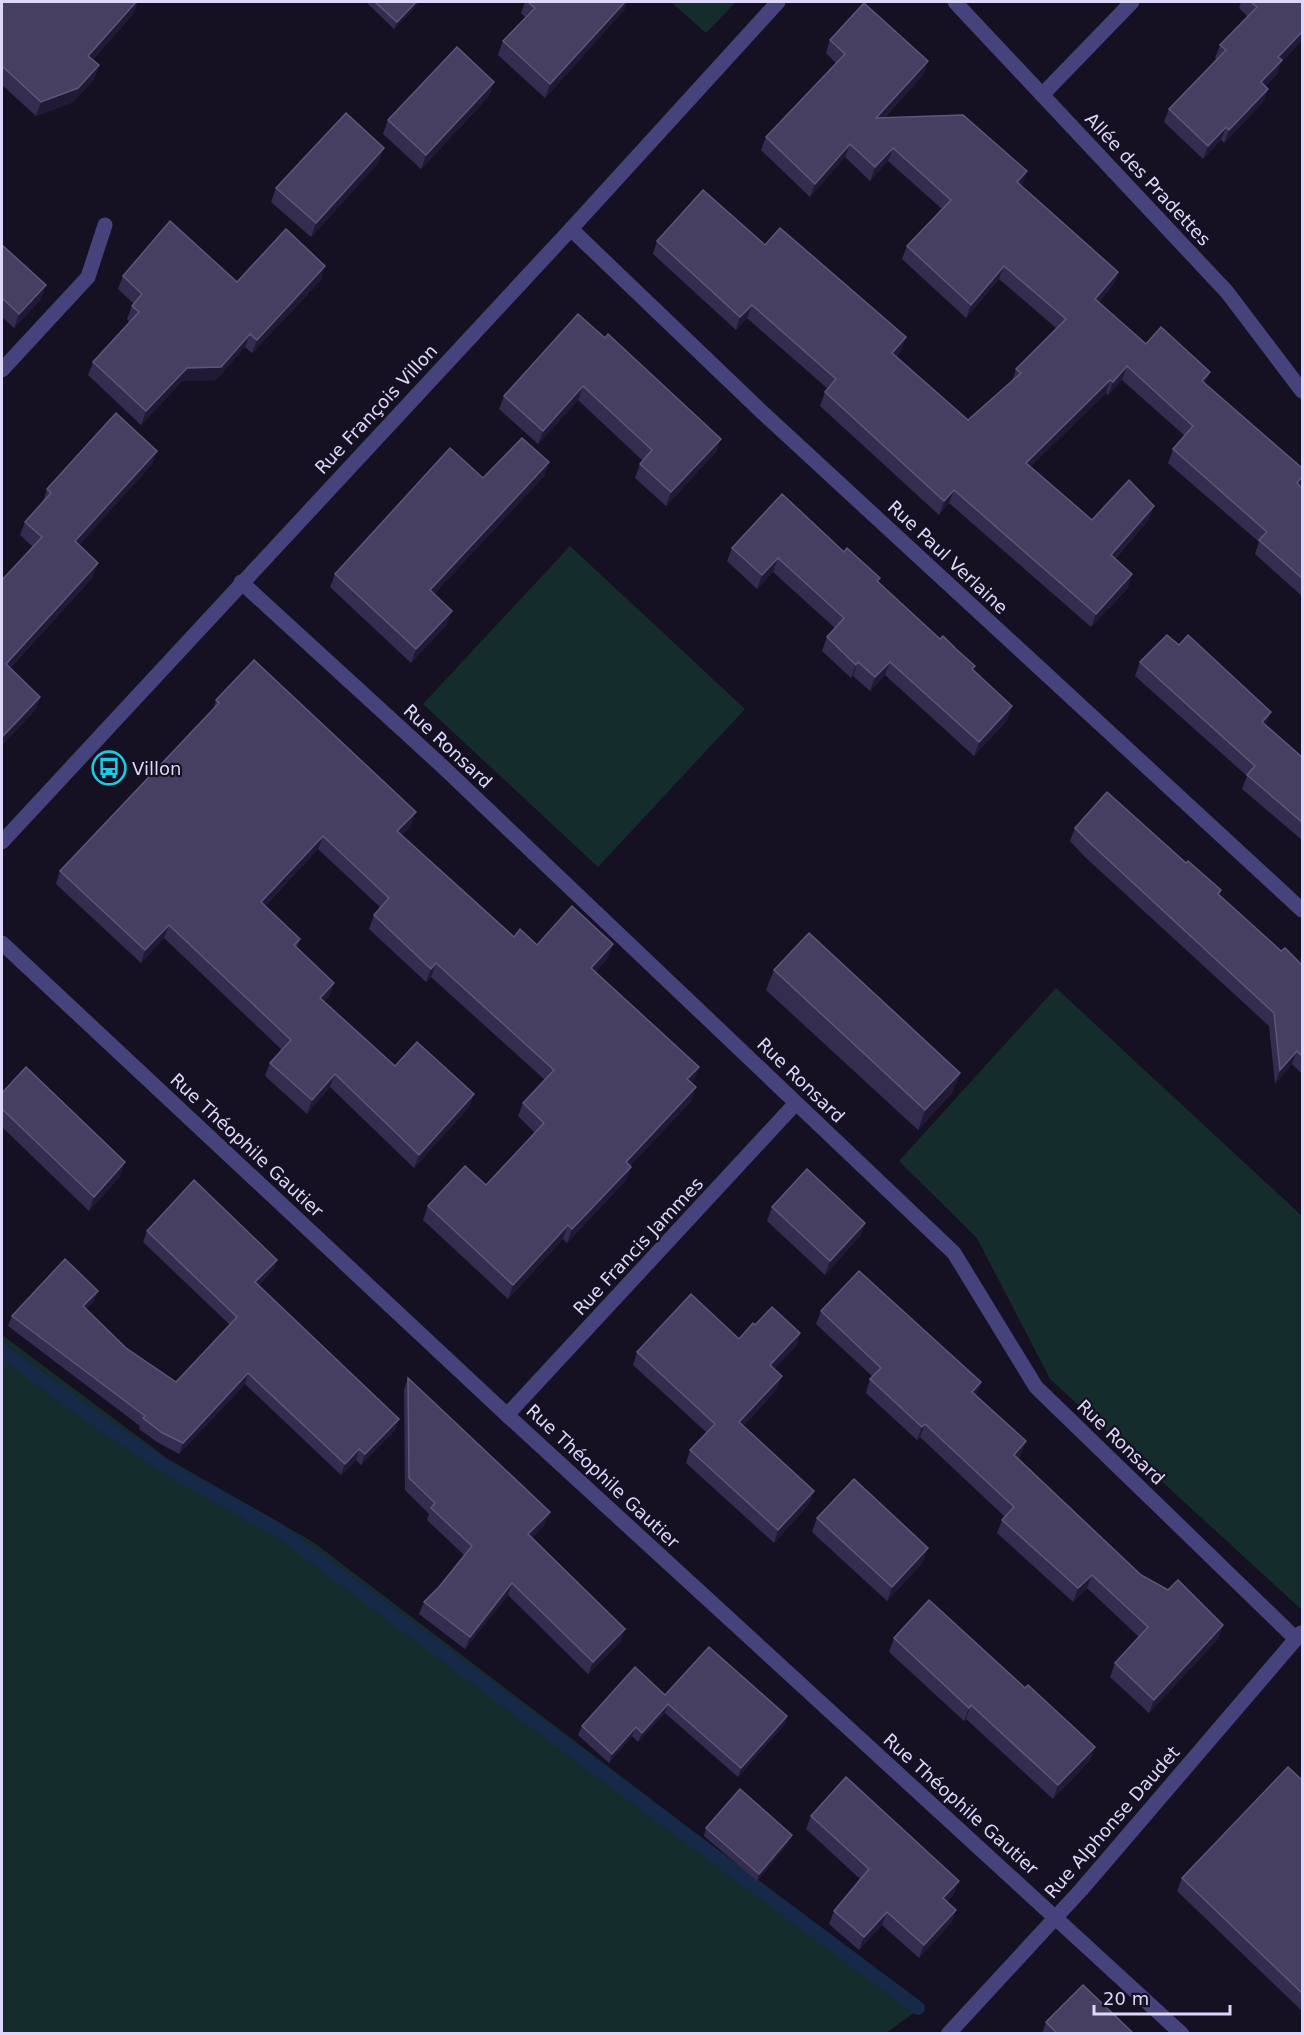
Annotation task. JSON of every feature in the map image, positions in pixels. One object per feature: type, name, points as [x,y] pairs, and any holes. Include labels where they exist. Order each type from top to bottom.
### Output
[{"type":"street","name":"Rue François Villon","points":[[2,842],[571,229],[778,2]]},
{"type":"street","name":"Allée des Pradettes","points":[[956,2],[1227,292],[1302,391]]},
{"type":"street","points":[[1042,95],[1132,2]]},
{"type":"street","points":[[2,370],[88,277],[105,225]]},
{"type":"street","name":"Rue Paul Verlaine","points":[[571,229],[763,413],[1302,910]]},
{"type":"street","name":"Rue Ronsard","points":[[241,582],[449,773],[954,1253],[1036,1386],[1299,1636]]},
{"type":"street","name":"Rue Théophile Gautier","points":[[2,943],[507,1415],[1182,2034]]},
{"type":"street","name":"Rue Francis Jammes","points":[[507,1415],[796,1103]]},
{"type":"street","name":"Rue Alphonse Daudet","points":[[948,2034],[1081,1890],[1299,1636]]},
{"type":"green space","points":[[671,2],[736,2],[706,33]]},
{"type":"green space","points":[[570,546],[745,709],[598,867],[423,704]]},
{"type":"green space","points":[[1056,988],[1302,1216],[1301,1609],[1050,1379],[977,1238],[899,1161]]},
{"type":"green space","points":[[2,1335],[168,1459],[313,1542],[923,2006],[885,2034],[2,2033]]},
{"type":"building","points":[[2,2],[136,2],[88,56],[99,65],[78,88],[41,102],[2,66]]},
{"type":"building","points":[[375,2],[416,2],[397,22]]},
{"type":"building","points":[[528,2],[625,2],[550,84],[503,41],[535,8]]},
{"type":"building","points":[[1251,2],[1302,2],[1302,32],[1278,57],[1282,60],[1261,82],[1268,89],[1229,130],[1226,127],[1208,146],[1169,109],[1226,50],[1220,45],[1257,7]]},
{"type":"building","points":[[864,3],[928,61],[876,118],[963,115],[1027,171],[1017,182],[1118,272],[1095,299],[1146,344],[1161,327],[1210,372],[1202,381],[1302,468],[1302,477],[1297,483],[1302,488],[1302,578],[1259,540],[1267,532],[1173,449],[1193,426],[1127,366],[1113,382],[1110,380],[1026,463],[1092,520],[1129,480],[1154,506],[1111,555],[1132,574],[1096,614],[954,490],[944,501],[825,392],[836,379],[752,305],[740,317],[657,241],[703,190],[765,245],[780,228],[906,337],[892,353],[968,420],[1021,373],[1016,369],[1066,319],[1004,266],[971,305],[907,246],[951,200],[893,148],[875,167],[850,144],[815,184],[766,137],[845,54],[830,40]]},
{"type":"building","points":[[457,47],[494,82],[426,155],[388,120]]},
{"type":"building","points":[[346,113],[384,148],[316,223],[276,188]]},
{"type":"building","points":[[170,221],[237,282],[286,229],[325,266],[257,340],[250,334],[221,367],[187,368],[146,411],[93,362],[139,312],[132,306],[142,294],[123,276]]},
{"type":"building","points":[[2,245],[46,285],[19,314],[2,298]]},
{"type":"building","points":[[578,314],[605,338],[608,334],[721,439],[671,492],[640,464],[652,450],[583,386],[543,431],[504,396]]},
{"type":"building","points":[[116,413],[157,451],[75,541],[98,563],[6,664],[40,697],[2,737],[2,580],[42,537],[25,522],[51,493],[47,489]]},
{"type":"building","points":[[522,438],[549,462],[430,590],[452,611],[416,649],[335,574],[450,448],[483,478]]},
{"type":"building","points":[[782,494],[844,552],[847,548],[880,578],[877,581],[940,639],[943,636],[975,666],[972,669],[1012,706],[979,742],[890,662],[875,677],[858,662],[856,665],[827,637],[844,618],[778,558],[762,575],[732,548]]},
{"type":"building","points":[[1167,635],[1179,645],[1188,635],[1271,712],[1262,722],[1302,757],[1302,822],[1247,775],[1255,766],[1140,662]]},
{"type":"building","points":[[254,660],[416,812],[397,831],[514,937],[520,929],[537,945],[572,906],[613,944],[591,968],[699,1067],[687,1079],[696,1087],[626,1162],[631,1167],[572,1229],[568,1225],[513,1285],[428,1206],[465,1166],[486,1185],[544,1123],[523,1103],[554,1070],[436,963],[431,969],[374,915],[389,898],[323,836],[261,902],[300,939],[294,945],[334,983],[320,998],[395,1066],[417,1042],[474,1094],[419,1155],[335,1074],[312,1100],[270,1063],[291,1040],[169,925],[145,950],[60,871],[219,703],[216,700]]},
{"type":"building","points":[[1107,792],[1186,863],[1188,861],[1221,890],[1218,894],[1281,951],[1285,948],[1302,965],[1302,1056],[1297,1051],[1280,1070],[1274,1013],[1075,828]]},
{"type":"building","points":[[809,933],[960,1073],[925,1110],[774,970]]},
{"type":"building","points":[[26,1067],[125,1162],[94,1197],[2,1109],[2,1093]]},
{"type":"building","points":[[807,1169],[865,1223],[830,1261],[772,1207]]},
{"type":"building","points":[[194,1180],[277,1260],[255,1282],[399,1419],[365,1454],[359,1449],[345,1464],[248,1373],[183,1443],[161,1432],[143,1418],[145,1416],[12,1316],[65,1259],[98,1291],[83,1306],[126,1348],[176,1382],[237,1317],[147,1231]]},
{"type":"building","points":[[859,1271],[981,1382],[972,1392],[1026,1441],[1014,1455],[1141,1575],[1168,1590],[1178,1580],[1223,1625],[1154,1700],[1115,1663],[1148,1627],[1092,1575],[1078,1588],[1002,1520],[1014,1507],[925,1424],[922,1427],[870,1379],[881,1368],[821,1311]]},
{"type":"building","points":[[691,1294],[739,1339],[772,1307],[800,1333],[770,1365],[782,1376],[739,1422],[814,1491],[778,1530],[690,1450],[715,1424],[637,1352]]},
{"type":"building","points":[[408,1378],[550,1512],[528,1534],[625,1629],[593,1662],[512,1583],[470,1637],[424,1602],[472,1546],[431,1508],[435,1503],[409,1478]]},
{"type":"building","points":[[854,1479],[928,1548],[892,1587],[817,1518]]},
{"type":"building","points":[[929,1600],[1025,1688],[1028,1685],[1095,1747],[1058,1785],[971,1705],[969,1708],[894,1638]]},
{"type":"building","points":[[709,1647],[787,1716],[741,1768],[668,1704],[642,1733],[636,1727],[612,1754],[582,1726],[635,1667],[665,1695]]},
{"type":"building","points":[[1288,1767],[1302,1780],[1302,1993],[1182,1878]]},
{"type":"building","points":[[846,1777],[959,1881],[943,1898],[956,1910],[924,1945],[887,1912],[864,1937],[834,1911],[869,1869],[811,1816]]},
{"type":"building","points":[[740,1789],[792,1835],[759,1874],[706,1828]]},
{"type":"building","points":[[1083,1985],[1134,2034],[1058,2034],[1046,2022]]},
{"type":"waterway","points":[[2,1351],[105,1426],[174,1472],[277,1529],[918,2008]]},
{"type":"place","name":"Villon","points":[[109,768]]}]
